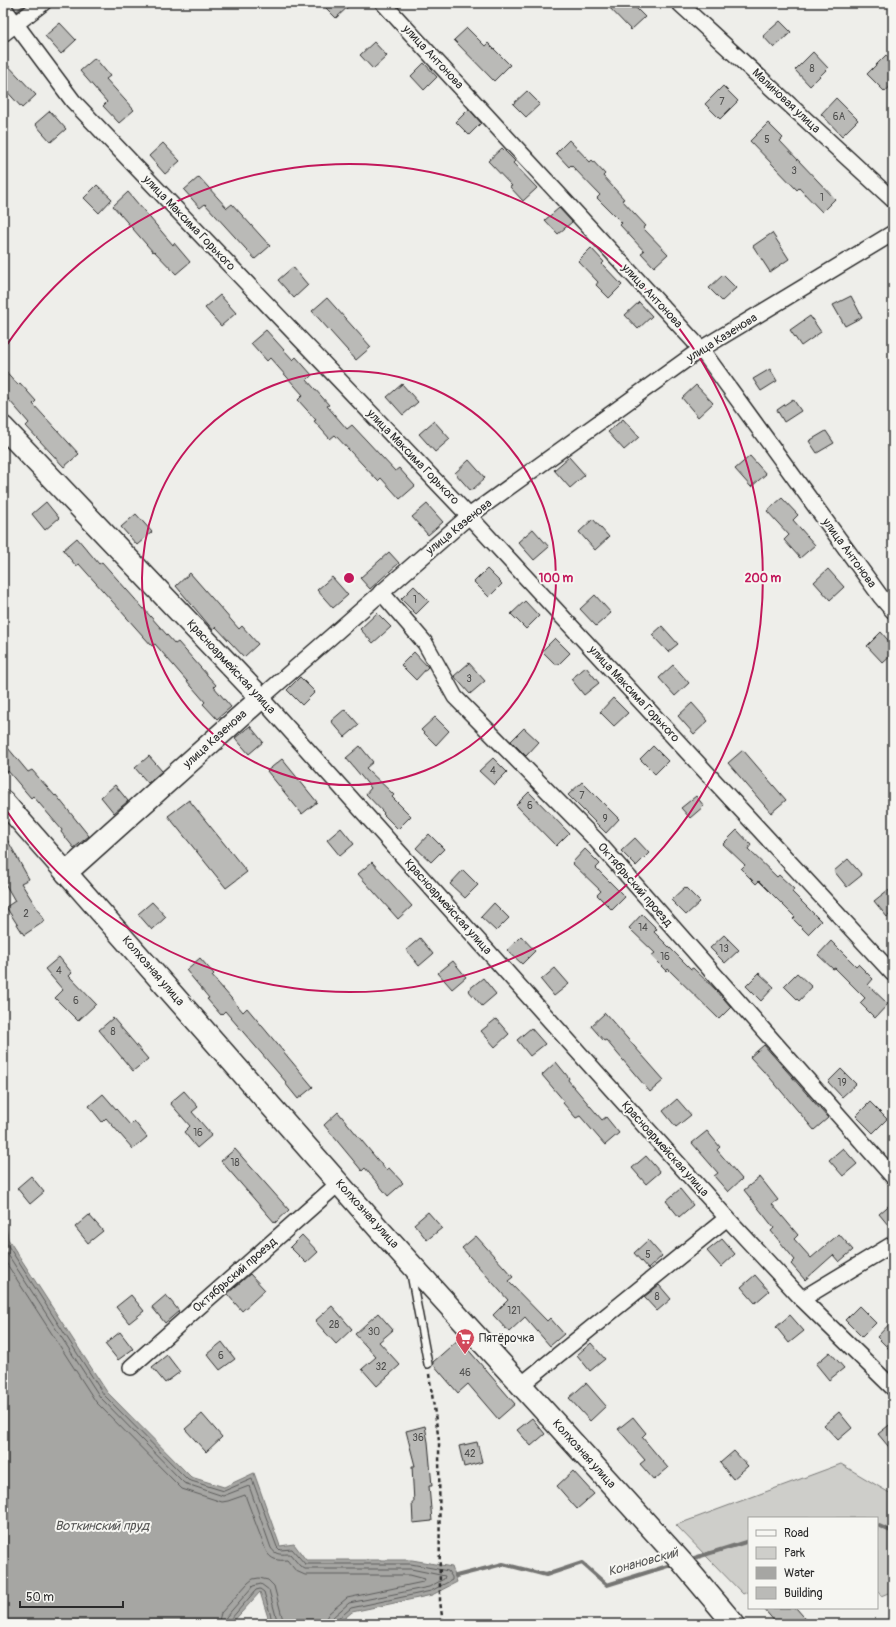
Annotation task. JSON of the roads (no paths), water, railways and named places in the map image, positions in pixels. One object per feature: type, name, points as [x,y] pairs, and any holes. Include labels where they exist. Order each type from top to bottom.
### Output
[{"type":"street","points":[[3,34],[15,23],[43,3]]},
{"type":"street","name":"улица Антонова","points":[[383,3],[701,349],[881,597],[893,611]]},
{"type":"street","name":"Малиновая улица","points":[[679,3],[893,200]]},
{"type":"street","name":"улица Максима Горького","points":[[4,8],[73,101],[469,516],[893,974]]},
{"type":"street","name":"улица Казенова","points":[[66,873],[260,698],[469,516],[701,349],[893,233]]},
{"type":"street","name":"Красноармейская улица","points":[[3,428],[260,698],[727,1218],[802,1299],[893,1388]]},
{"type":"street","name":"Октябрьский проезд","points":[[381,592],[425,643],[455,697],[595,839],[893,1177]]},
{"type":"street","name":"Колхозная улица","points":[[3,801],[409,1262],[685,1565],[734,1624]]},
{"type":"street","name":"Октябрьский проезд","points":[[131,1367],[339,1183]]},
{"type":"street","points":[[521,1385],[727,1218]]},
{"type":"street","points":[[802,1299],[893,1244]]},
{"type":"lane","points":[[409,1262],[428,1364]]},
{"type":"water","name":"Воткинский пруд","points":[[3,1206],[8,1239],[107,1392],[191,1477],[224,1487],[254,1473],[280,1546],[294,1544],[306,1560],[412,1560],[452,1567],[457,1582],[432,1595],[352,1612],[338,1624],[270,1624],[260,1592],[231,1624],[3,1624]]},
{"type":"waterway","points":[[13,15],[29,3]]},
{"type":"waterway","name":"Конановский","points":[[878,1525],[893,1532]]},
{"type":"waterway","name":"Конановский","points":[[688,1560],[748,1541]]},
{"type":"waterway","name":"Конановский","points":[[456,1576],[503,1564],[546,1575],[582,1563],[607,1585],[674,1564]]},
{"type":"place","name":"Пятёрочка","points":[[465,1355]]}]
